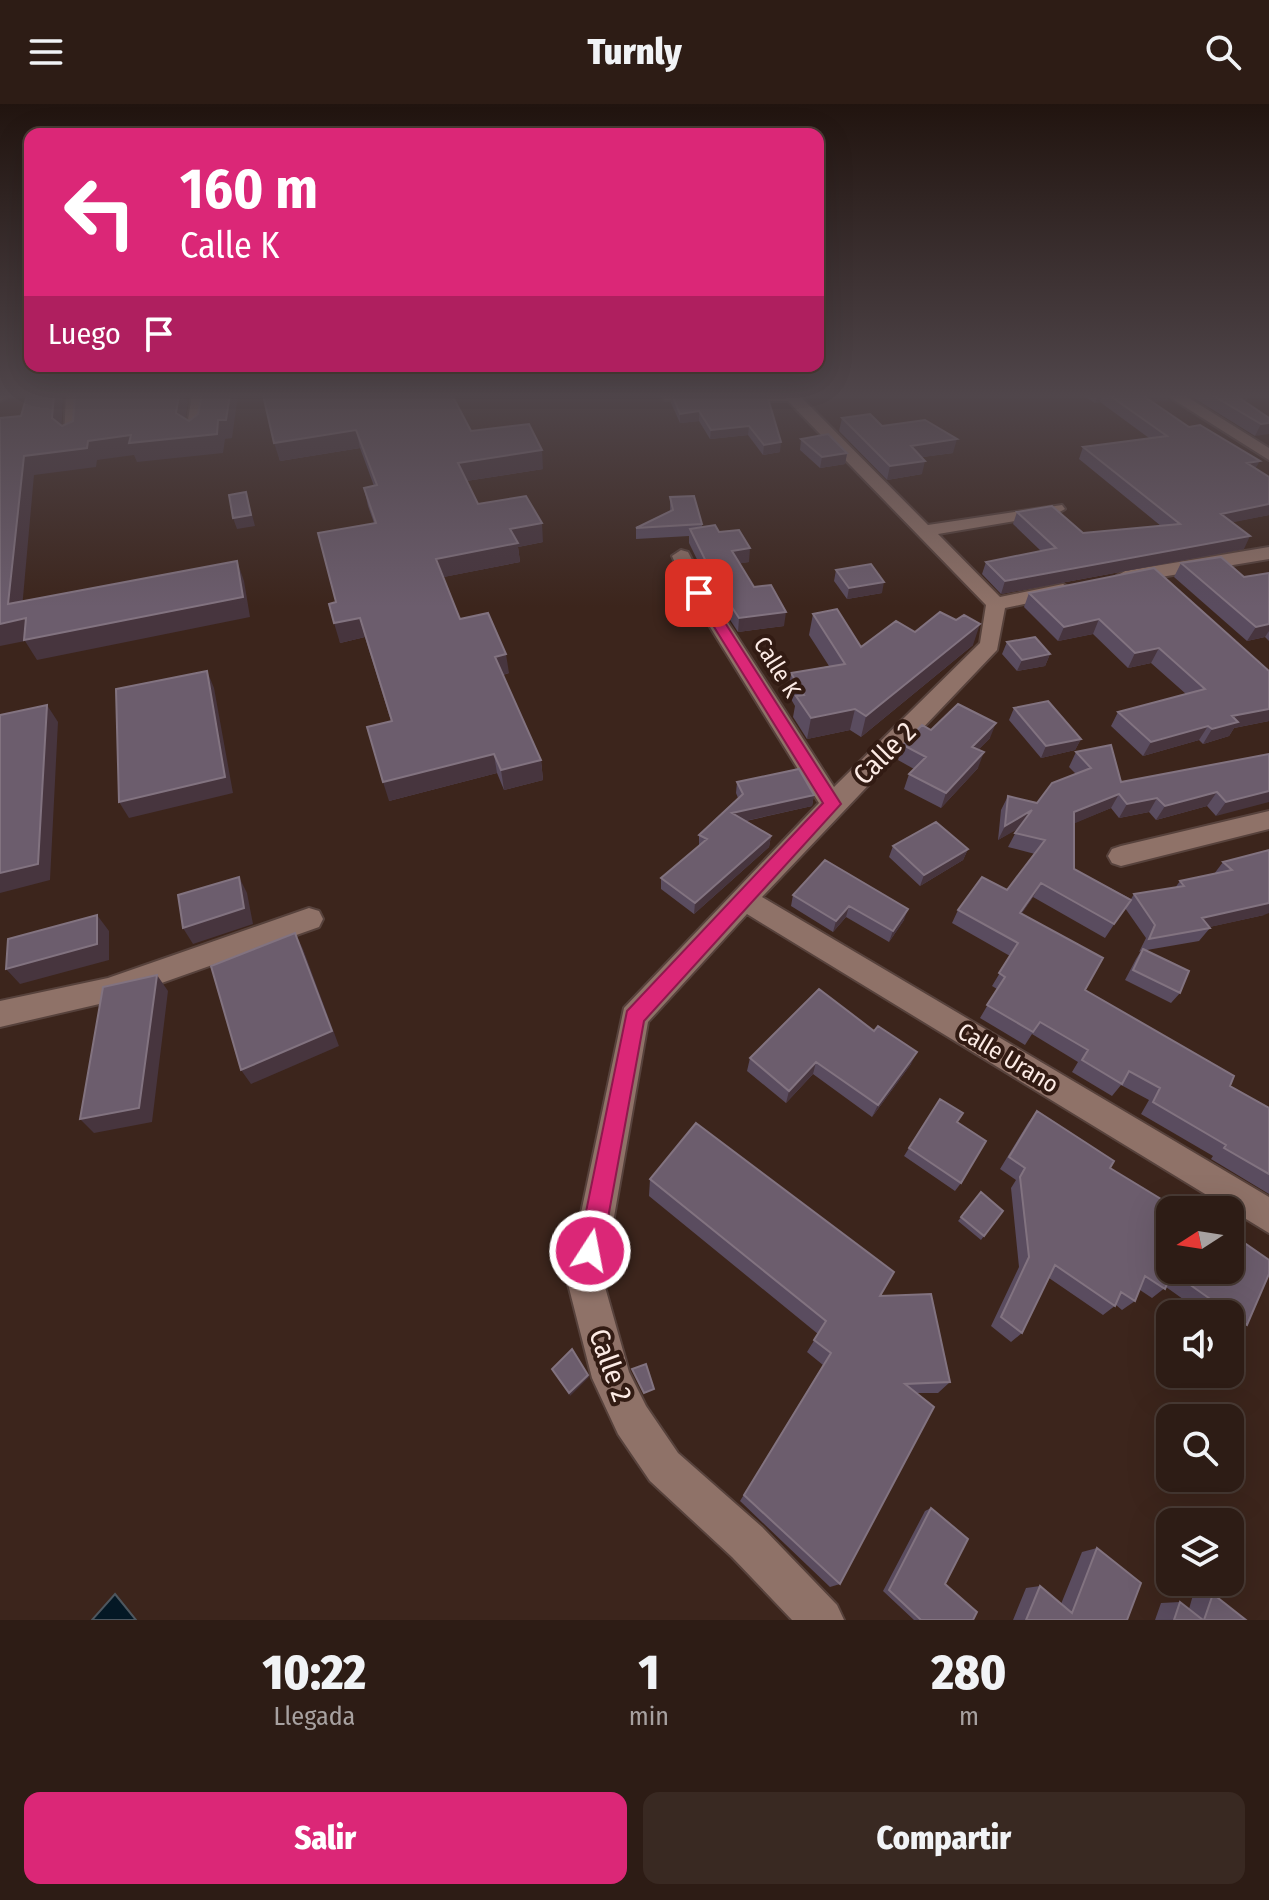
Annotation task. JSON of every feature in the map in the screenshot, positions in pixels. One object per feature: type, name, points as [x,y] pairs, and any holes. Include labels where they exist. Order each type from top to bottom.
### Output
[{"type":"street","points":[[861,466],[996,604],[1077,587]]},
{"type":"street","points":[[924,531],[1056,509]]},
{"type":"street","points":[[1107,581],[1269,553]]},
{"type":"street","name":"Calle K","points":[[681,556],[693,584],[832,804]]},
{"type":"street","points":[[1152,572],[1175,592]]},
{"type":"street","name":"Calle 2","points":[[822,1620],[747,1542],[664,1467],[632,1420],[611,1378],[585,1280],[634,1017],[832,804],[990,645],[996,604]]},
{"type":"street","points":[[1121,856],[1269,820]]},
{"type":"street","name":"Calle Urano","points":[[746,900],[1269,1216]]},
{"type":"street","points":[[0,1014],[108,990],[309,919]]},
{"type":"water","points":[[115,1594],[136,1620],[92,1620]]},
{"type":"building","points":[[0,466],[23,466],[8,604],[237,561],[243,597],[24,640],[26,618],[0,624]]},
{"type":"building","points":[[370,466],[459,466],[478,504],[526,496],[542,523],[510,529],[518,543],[436,559],[460,619],[488,613],[506,654],[495,657],[541,760],[501,770],[494,754],[383,782],[367,727],[392,721],[360,618],[334,623],[329,604],[336,602],[318,533],[376,523],[364,488],[377,485]]},
{"type":"building","points":[[1107,466],[1251,466],[1269,477],[1269,504],[1221,514],[1250,536],[1005,581],[986,562],[1056,548],[1017,512],[1052,506],[1083,533],[1180,524]]},
{"type":"building","points":[[246,492],[251,515],[233,518],[229,495]]},
{"type":"building","points":[[694,496],[702,524],[636,528],[673,510],[670,497]]},
{"type":"building","points":[[715,525],[719,532],[739,530],[750,548],[732,551],[754,587],[771,585],[786,612],[739,618],[718,586],[690,529]]},
{"type":"building","points":[[1221,557],[1244,577],[1269,573],[1269,624],[1256,627],[1181,563]]},
{"type":"building","points":[[871,564],[884,582],[849,588],[836,570]]},
{"type":"building","points":[[1154,568],[1269,671],[1269,709],[1232,716],[1238,722],[1212,729],[1208,726],[1151,742],[1118,712],[1205,689],[1159,648],[1135,653],[1099,619],[1064,627],[1029,593]]},
{"type":"building","points":[[837,609],[861,647],[896,621],[915,632],[940,612],[956,620],[964,615],[980,624],[866,716],[855,709],[811,718],[796,696],[804,695],[791,673],[845,664],[813,614]]},
{"type":"building","points":[[1035,637],[1050,654],[1022,660],[1007,642]]},
{"type":"building","points":[[207,671],[225,777],[119,802],[116,689]]},
{"type":"building","points":[[1048,701],[1081,739],[1046,746],[1014,708]]},
{"type":"building","points":[[958,704],[996,723],[972,747],[984,752],[946,793],[909,774],[926,757],[903,745],[922,725],[931,730]]},
{"type":"building","points":[[47,705],[38,864],[0,873],[0,715]]},
{"type":"building","points":[[1111,745],[1121,782],[1269,754],[1269,791],[1226,802],[1217,792],[1165,806],[1157,798],[1127,804],[1119,794],[1074,812],[1074,869],[1131,900],[1114,924],[1041,883],[1020,913],[1103,958],[1085,990],[1234,1076],[1230,1086],[1269,1108],[1269,1174],[1153,1102],[1160,1088],[1129,1071],[1122,1084],[1082,1060],[1088,1050],[1040,1022],[1033,1032],[987,1005],[1005,977],[999,973],[1018,943],[958,910],[982,877],[1007,890],[1045,840],[1015,833],[1032,810],[1005,826],[1008,796],[1037,803],[1052,783],[1091,768],[1076,752]]},
{"type":"building","points":[[799,769],[814,795],[732,813],[771,836],[695,903],[661,878],[707,839],[699,835],[743,794],[737,782]]},
{"type":"building","points":[[936,822],[968,849],[924,875],[893,846]]},
{"type":"building","points":[[1269,850],[1269,903],[1202,918],[1210,928],[1149,939],[1155,925],[1134,894],[1184,886],[1180,881],[1232,870],[1223,862]]},
{"type":"building","points":[[825,860],[908,909],[893,931],[849,906],[836,921],[793,895]]},
{"type":"building","points":[[239,877],[244,908],[183,928],[178,895]]},
{"type":"building","points":[[97,915],[97,944],[6,969],[8,939]]},
{"type":"building","points":[[295,933],[332,1031],[241,1070],[211,966]]},
{"type":"building","points":[[1143,949],[1189,971],[1180,993],[1133,970]]},
{"type":"building","points":[[157,975],[139,1108],[80,1119],[103,987]]},
{"type":"building","points":[[819,989],[874,1031],[878,1026],[917,1052],[878,1105],[816,1062],[789,1091],[750,1058]]},
{"type":"building","points":[[940,1099],[963,1113],[957,1122],[986,1141],[961,1183],[909,1148]]},
{"type":"building","points":[[1037,1111],[1114,1161],[1110,1168],[1156,1196],[1156,1283],[1145,1276],[1135,1301],[1121,1292],[1115,1306],[1055,1265],[1022,1333],[1001,1317],[1029,1257],[1020,1177],[1025,1168],[1009,1157]]},
{"type":"building","points":[[696,1123],[894,1272],[880,1296],[931,1294],[950,1382],[905,1384],[934,1407],[840,1584],[744,1495],[831,1353],[814,1340],[826,1321],[650,1179]]},
{"type":"building","points":[[981,1192],[1003,1211],[984,1236],[961,1217]]},
{"type":"building","points":[[1244,1243],[1269,1260],[1269,1274],[1247,1325],[1244,1323],[1244,1300],[1212,1300],[1189,1284],[1244,1284]]},
{"type":"building","points":[[572,1349],[588,1375],[569,1393],[552,1369]]},
{"type":"building","points":[[646,1364],[654,1389],[644,1393],[632,1369]]},
{"type":"building","points":[[931,1508],[968,1539],[945,1584],[977,1612],[973,1620],[921,1620],[889,1590]]},
{"type":"building","points":[[1097,1548],[1141,1583],[1127,1620],[1026,1620],[1040,1586],[1072,1613]]},
{"type":"building","points":[[1212,1596],[1216,1596],[1246,1620],[1204,1620]]},
{"type":"building","points":[[1180,1602],[1203,1620],[1174,1620]]},
{"type":"route","points":[[590,1251],[634,1017],[832,804],[699,593]]}]
